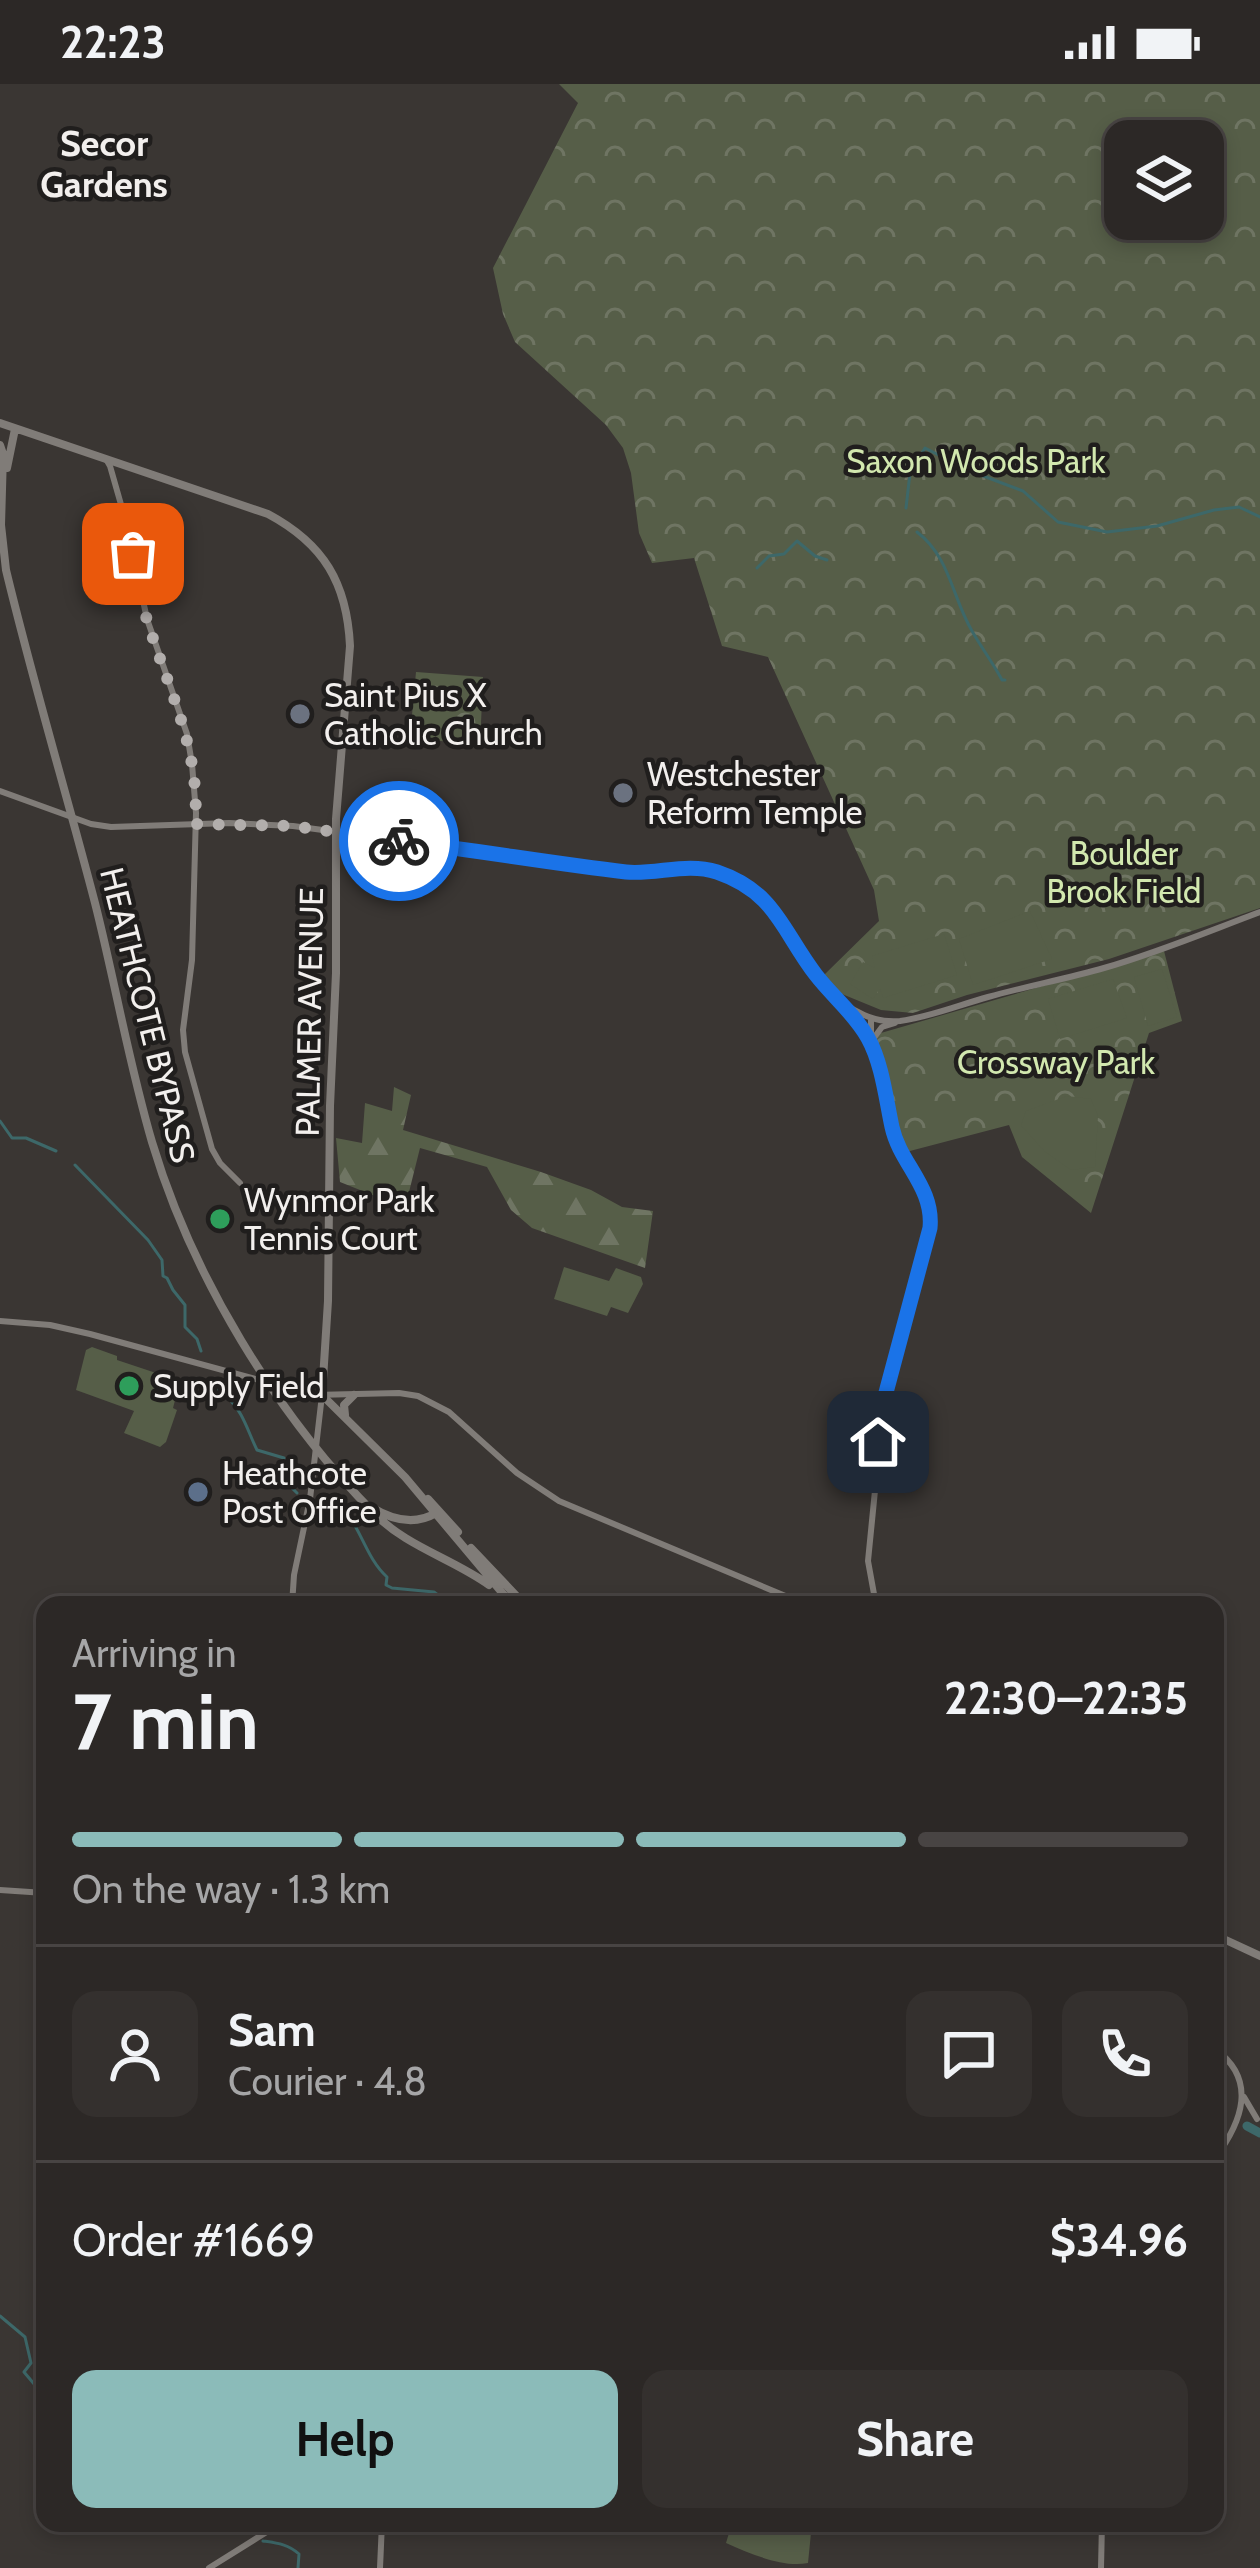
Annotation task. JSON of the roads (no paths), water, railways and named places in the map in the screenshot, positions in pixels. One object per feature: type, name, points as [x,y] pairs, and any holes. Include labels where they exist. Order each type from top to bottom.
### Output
[{"type":"main road","name":"PALMER AVENUE","points":[[0,423],[268,514],[306,538],[326,562],[342,597],[349,621],[349,660],[336,832],[336,988],[322,1395]]},
{"type":"main road","points":[[3,491],[16,429]]},
{"type":"main road","points":[[0,446],[3,491]]},
{"type":"main road","name":"HEATHCOTE BYPASS","points":[[3,491],[1,532],[10,586],[107,951],[146,1121],[167,1186],[202,1266],[250,1352],[310,1440],[365,1503],[380,1519],[504,1595]]},
{"type":"main road","points":[[322,1395],[513,1596]]},
{"type":"main road","points":[[346,1416],[344,1406],[354,1395]]},
{"type":"main road","points":[[365,1503],[390,1517],[423,1519]]},
{"type":"main road","points":[[425,1548],[414,1535],[416,1525],[437,1512]]},
{"type":"main road","points":[[437,1512],[504,1595]]},
{"type":"main road","points":[[1224,1939],[1260,1956]]},
{"type":"street","points":[[106,459],[126,522],[147,619],[187,734],[196,799],[185,1052],[212,1149],[239,1184]]},
{"type":"street","points":[[0,791],[92,824],[132,828],[265,825],[625,872],[689,867],[718,872],[768,902],[818,979],[845,1005],[871,1042]]},
{"type":"street","points":[[871,1042],[882,1027],[1104,968],[1260,912]]},
{"type":"street","points":[[845,1005],[872,1018],[908,1020]]},
{"type":"street","points":[[872,1018],[871,1042],[894,1137],[928,1199],[931,1220],[884,1400],[868,1561],[874,1596]]},
{"type":"street","points":[[0,1321],[90,1334],[322,1395],[418,1396],[449,1412],[518,1474],[559,1501],[786,1596]]},
{"type":"street","name":"PALMER AVENUE","points":[[293,1596],[322,1395]]},
{"type":"street","points":[[0,1890],[36,1892]]},
{"type":"street","points":[[1224,2058],[1234,2068],[1257,2119]]},
{"type":"street","points":[[1224,2144],[1240,2111],[1242,2093]]},
{"type":"street","points":[[1240,2111],[1257,2119]]},
{"type":"street","points":[[1233,2129],[1257,2119]]},
{"type":"street","points":[[209,2568],[267,2532]]},
{"type":"street","points":[[380,2568],[382,2532]]},
{"type":"street","points":[[1101,2568],[1102,2532]]},
{"type":"waterway","points":[[906,508],[910,473],[925,448],[1023,491],[1058,522],[1107,532],[1239,507],[1260,517]]},
{"type":"waterway","points":[[917,532],[937,553],[965,618],[1005,680]]},
{"type":"waterway","points":[[757,568],[797,541],[827,560]]},
{"type":"waterway","points":[[0,1121],[12,1138],[26,1138],[56,1151]]},
{"type":"waterway","points":[[75,1165],[162,1260],[163,1276],[185,1305],[185,1327],[201,1351]]},
{"type":"waterway","points":[[210,1386],[237,1409],[257,1450],[284,1458],[283,1479],[297,1493]]},
{"type":"waterway","points":[[325,1496],[353,1522],[387,1577],[386,1585],[439,1596]]},
{"type":"waterway","points":[[1247,2126],[1260,2133]]},
{"type":"waterway","points":[[0,2316],[25,2337],[31,2363],[24,2372],[36,2386]]},
{"type":"waterway","points":[[263,2541],[282,2544],[299,2554],[298,2568]]},
{"type":"place","name":"Saint Pius X Catholic Church","points":[[300,714]]},
{"type":"place","name":"Westchester Reform Temple","points":[[623,793]]},
{"type":"place","name":"Wynmor Park Tennis Court","points":[[220,1219]]},
{"type":"place","name":"Supply Field","points":[[129,1386]]},
{"type":"place","name":"Heathcote Post Office","points":[[198,1492]]},
{"type":"district","name":"Secor Gardens","points":[[104,164]]},
{"type":"park label","name":"Saxon Woods Park","points":[[976,461]]},
{"type":"park label","name":"Boulder Brook Field","points":[[1124,872]]},
{"type":"park label","name":"Crossway Park","points":[[1056,1062]]}]
